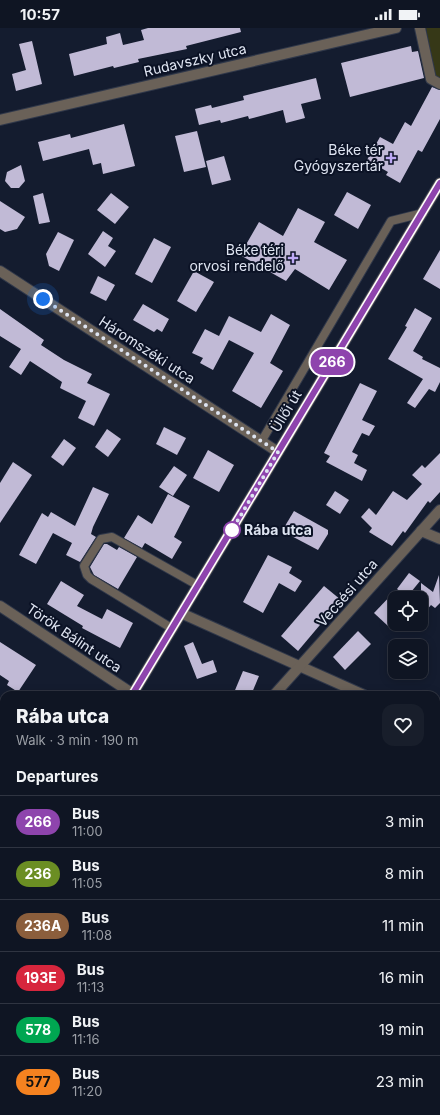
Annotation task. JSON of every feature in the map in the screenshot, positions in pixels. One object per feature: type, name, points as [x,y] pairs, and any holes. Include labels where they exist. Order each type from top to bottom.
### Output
[{"type":"main road","name":"Üllői út","points":[[134,691],[183,614],[278,452],[440,183]]},
{"type":"street","name":"Rudavszky utca","points":[[0,120],[396,28]]},
{"type":"street","points":[[420,28],[431,79],[440,84]]},
{"type":"street","name":"Háromszéki utca","points":[[0,272],[278,452]]},
{"type":"street","name":"Vecsési utca","points":[[278,691],[440,510]]},
{"type":"street","points":[[421,531],[440,539]]},
{"type":"street","name":"Török Bálint utca","points":[[0,606],[126,691]]},
{"type":"street","points":[[183,614],[300,668],[355,691]]},
{"type":"lane","points":[[261,442],[391,221],[423,213]]},
{"type":"lane","points":[[173,629],[91,580],[86,575],[84,566],[101,539],[112,537],[199,586]]},
{"type":"green space","points":[[426,28],[440,28],[440,79],[435,76]]},
{"type":"building","points":[[148,28],[240,28],[241,32],[186,46],[187,49],[138,59],[139,62],[114,68],[113,66],[74,76],[69,54],[107,44],[106,37],[120,33],[123,45],[144,40],[141,30]]},
{"type":"building","points":[[32,41],[42,84],[16,91],[12,74],[26,70],[19,44]]},
{"type":"building","points":[[411,46],[412,52],[418,51],[424,78],[350,97],[341,63]]},
{"type":"building","points":[[316,78],[321,99],[301,104],[305,118],[286,123],[283,110],[249,119],[248,116],[221,123],[220,120],[199,125],[195,109],[211,105],[212,108],[244,100],[243,96]]},
{"type":"building","points":[[432,87],[440,90],[440,119],[422,152],[418,150],[400,183],[386,175],[388,172],[367,160],[380,137],[393,144],[405,122],[411,126]]},
{"type":"building","points":[[124,124],[135,166],[103,174],[101,163],[93,165],[89,149],[43,161],[38,142],[70,134],[71,138]]},
{"type":"building","points":[[197,131],[206,167],[184,172],[175,136]]},
{"type":"building","points":[[224,156],[231,180],[212,185],[206,161]]},
{"type":"building","points":[[21,165],[25,181],[19,188],[11,188],[5,181],[7,172]]},
{"type":"building","points":[[347,192],[371,205],[358,229],[334,215]]},
{"type":"building","points":[[43,193],[50,222],[39,224],[33,196]]},
{"type":"building","points":[[111,193],[129,207],[115,224],[97,210]]},
{"type":"building","points":[[0,201],[25,217],[17,229],[5,232],[0,229]]},
{"type":"building","name":"Béke téri orvosi rendelő","points":[[298,208],[325,222],[314,242],[347,260],[329,290],[295,269],[286,281],[240,255],[259,222],[283,236]]},
{"type":"building","points":[[103,231],[113,238],[108,246],[116,251],[105,267],[88,254]]},
{"type":"building","points":[[58,232],[74,240],[59,271],[49,266],[46,254]]},
{"type":"building","points":[[154,238],[171,247],[152,283],[135,274]]},
{"type":"building","points":[[440,250],[440,289],[423,279]]},
{"type":"building","points":[[194,271],[214,282],[196,312],[177,301]]},
{"type":"building","points":[[98,276],[115,285],[106,301],[90,293]]},
{"type":"building","points":[[143,304],[169,319],[162,332],[157,329],[154,332],[133,320]]},
{"type":"building","points":[[415,308],[432,318],[413,351],[423,357],[422,359],[440,368],[440,382],[435,392],[429,389],[415,408],[407,403],[423,379],[388,359],[407,327],[405,326]]},
{"type":"building","points":[[0,309],[44,340],[41,345],[64,360],[92,374],[87,383],[110,394],[94,426],[78,418],[86,401],[60,388],[62,382],[30,361],[21,375],[9,367],[21,349],[0,336]]},
{"type":"building","points":[[271,314],[290,325],[270,363],[283,371],[261,408],[232,391],[254,353],[229,340],[213,370],[200,363],[203,358],[192,353],[205,329],[219,336],[229,316],[261,332]]},
{"type":"building","points":[[360,383],[377,391],[362,420],[375,426],[369,436],[362,433],[352,452],[358,455],[354,463],[367,470],[362,481],[326,462],[330,456],[324,453]]},
{"type":"building","points":[[164,427],[186,438],[177,455],[156,444]]},
{"type":"building","points":[[107,429],[121,439],[108,457],[95,447]]},
{"type":"building","points":[[64,439],[76,448],[63,466],[51,457]]},
{"type":"building","points":[[208,450],[234,465],[219,492],[193,478]]},
{"type":"building","points":[[440,453],[440,492],[430,503],[428,501],[405,533],[403,531],[392,546],[369,532],[372,528],[361,517],[369,508],[376,515],[393,491],[407,500],[422,484],[412,475],[422,465],[425,468]]},
{"type":"building","points":[[13,462],[32,475],[0,523],[0,483]]},
{"type":"building","points":[[174,466],[187,475],[173,496],[159,487]]},
{"type":"building","points":[[93,487],[109,494],[93,527],[91,534],[96,537],[80,562],[66,555],[72,543],[53,533],[36,564],[19,555],[42,513],[48,517],[51,512],[75,526]]},
{"type":"building","points":[[335,491],[349,500],[340,514],[326,505]]},
{"type":"building","points":[[168,494],[190,506],[174,537],[182,542],[172,559],[145,543],[142,548],[124,538],[138,515],[152,524]]},
{"type":"building","points":[[294,511],[328,530],[328,534],[318,550],[282,531]]},
{"type":"building","points":[[104,544],[107,544],[117,550],[119,547],[137,557],[118,589],[94,575],[90,567]]},
{"type":"building","points":[[268,555],[292,567],[289,573],[302,581],[295,592],[279,583],[263,613],[243,602]]},
{"type":"building","points":[[409,573],[420,581],[412,591],[400,591],[397,589]]},
{"type":"building","points":[[439,575],[440,603],[435,608],[431,605],[428,609],[428,591],[421,591],[421,583],[433,592]]},
{"type":"building","points":[[61,581],[84,595],[77,606],[102,619],[107,609],[133,623],[120,648],[82,628],[83,626],[47,604]]},
{"type":"building","points":[[324,586],[341,600],[298,651],[281,636]]},
{"type":"building","points":[[388,598],[388,626],[374,613]]},
{"type":"building","points":[[358,631],[371,644],[345,670],[333,657]]},
{"type":"building","points":[[0,642],[36,665],[19,691],[7,685],[9,681],[0,675]]},
{"type":"building","points":[[193,642],[202,664],[213,660],[217,672],[197,679],[184,646]]},
{"type":"building","points":[[243,671],[259,676],[253,691],[235,691]]},
{"type":"bus line","name":"266","points":[[135,691],[183,614],[278,452],[440,183]]},
{"type":"place","name":"Béke tér Gyógyszertár","points":[[391,158]]},
{"type":"place","name":"Béke téri orvosi rendelő","points":[[293,258]]},
{"type":"place","name":"Rába utca","points":[[232,530]]},
{"type":"route","points":[[43,299],[248,434],[278,452],[231,532],[232,530]]}]
